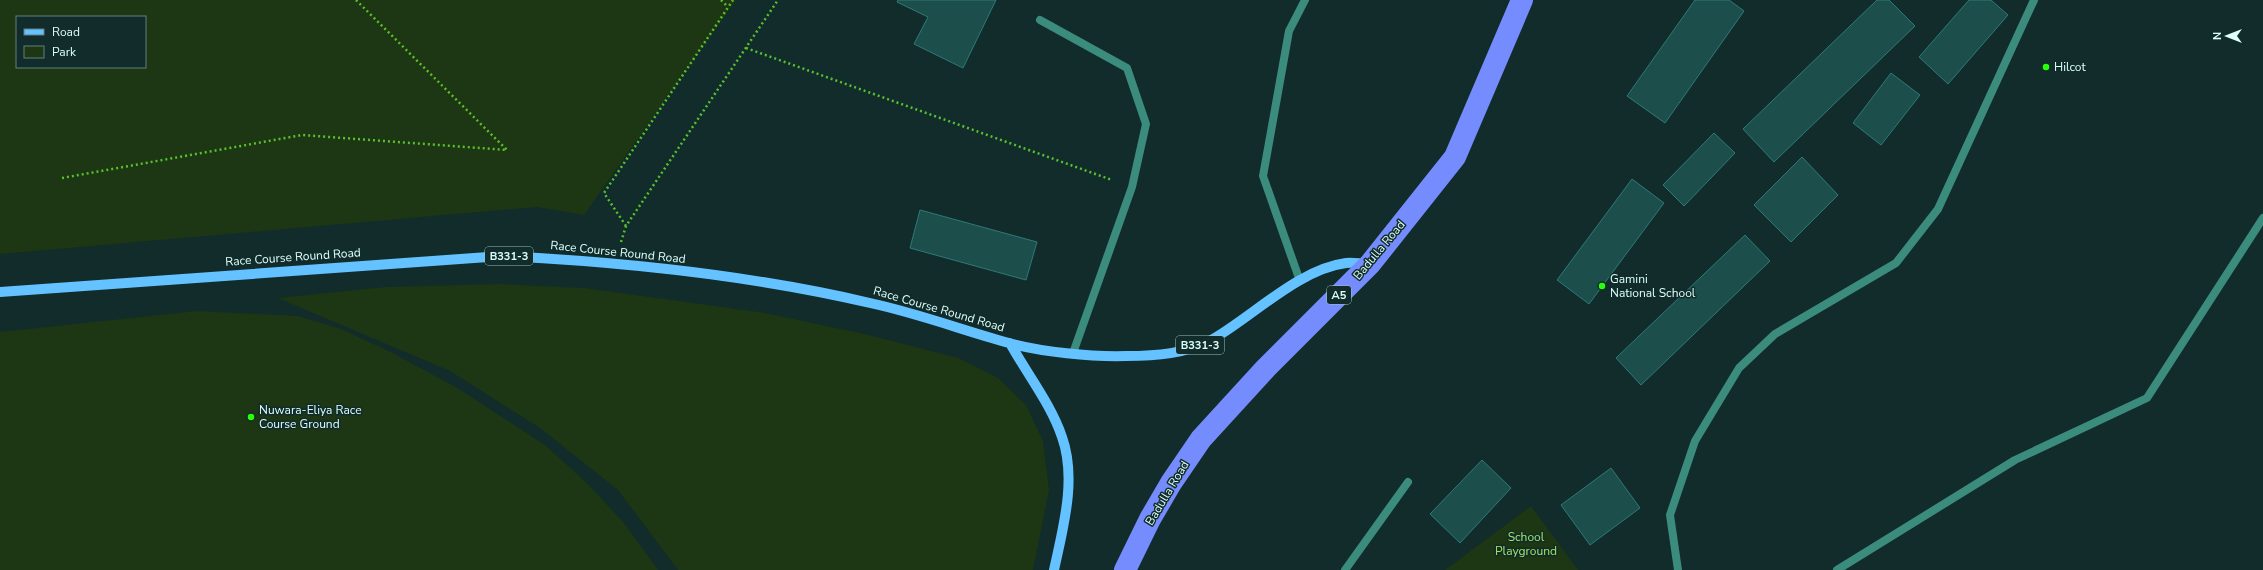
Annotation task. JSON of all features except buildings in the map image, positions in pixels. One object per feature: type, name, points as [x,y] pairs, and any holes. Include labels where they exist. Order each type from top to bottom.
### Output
[{"type":"highway","name":"Badulla Road","points":[[1125,570],[1150,519],[1171,483],[1201,439],[1266,368],[1370,264],[1455,157],[1522,0]]},
{"type":"main road","name":"Race Course Round Road","points":[[0,292],[502,256],[614,263],[746,280],[848,298],[937,320],[1010,343],[1073,353],[1123,356],[1154,355],[1194,348],[1214,339],[1300,281],[1327,268],[1347,263],[1370,264]]},
{"type":"main road","name":"Race Course Round Road","points":[[1010,343],[1052,415],[1062,436],[1067,453],[1067,501],[1054,570]]},
{"type":"street","points":[[1300,281],[1263,176],[1289,31],[1305,0]]},
{"type":"street","points":[[1678,570],[1670,515],[1695,440],[1739,368],[1774,334],[1896,263],[1938,210],[2034,0]]},
{"type":"street","points":[[1040,20],[1127,68],[1146,124],[1132,187],[1073,353]]},
{"type":"street","points":[[1837,570],[2015,460],[2147,398],[2263,218]]},
{"type":"street","points":[[1345,570],[1408,482]]},
{"type":"path","points":[[62,178],[302,135],[507,150],[356,0]]},
{"type":"path","points":[[721,0],[728,7]]},
{"type":"path","points":[[626,226],[604,193],[733,0]]},
{"type":"path","points":[[614,263],[626,226],[778,0]]},
{"type":"path","points":[[746,48],[1132,187]]},
{"type":"green space","points":[[0,0],[736,0],[584,215],[537,207],[0,254]]},
{"type":"green space","points":[[497,284],[584,288],[765,313],[869,335],[958,358],[998,378],[1026,405],[1043,441],[1049,490],[1033,570],[678,570],[618,490],[540,428],[450,371],[278,298],[386,287]]},
{"type":"green space","name":"Nuwara-Eliya Race Course Ground","points":[[197,311],[298,316],[341,329],[391,352],[459,389],[545,445],[589,485],[624,523],[658,570],[0,570],[0,332]]},
{"type":"green space","name":"School Playground","points":[[1531,506],[1578,570],[1445,570]]},
{"type":"place","name":"Hilcot","points":[[2046,67]]},
{"type":"place","name":"Gamini National School","points":[[1602,286]]},
{"type":"place","name":"Nuwara-Eliya Race Course Ground","points":[[251,417]]}]
